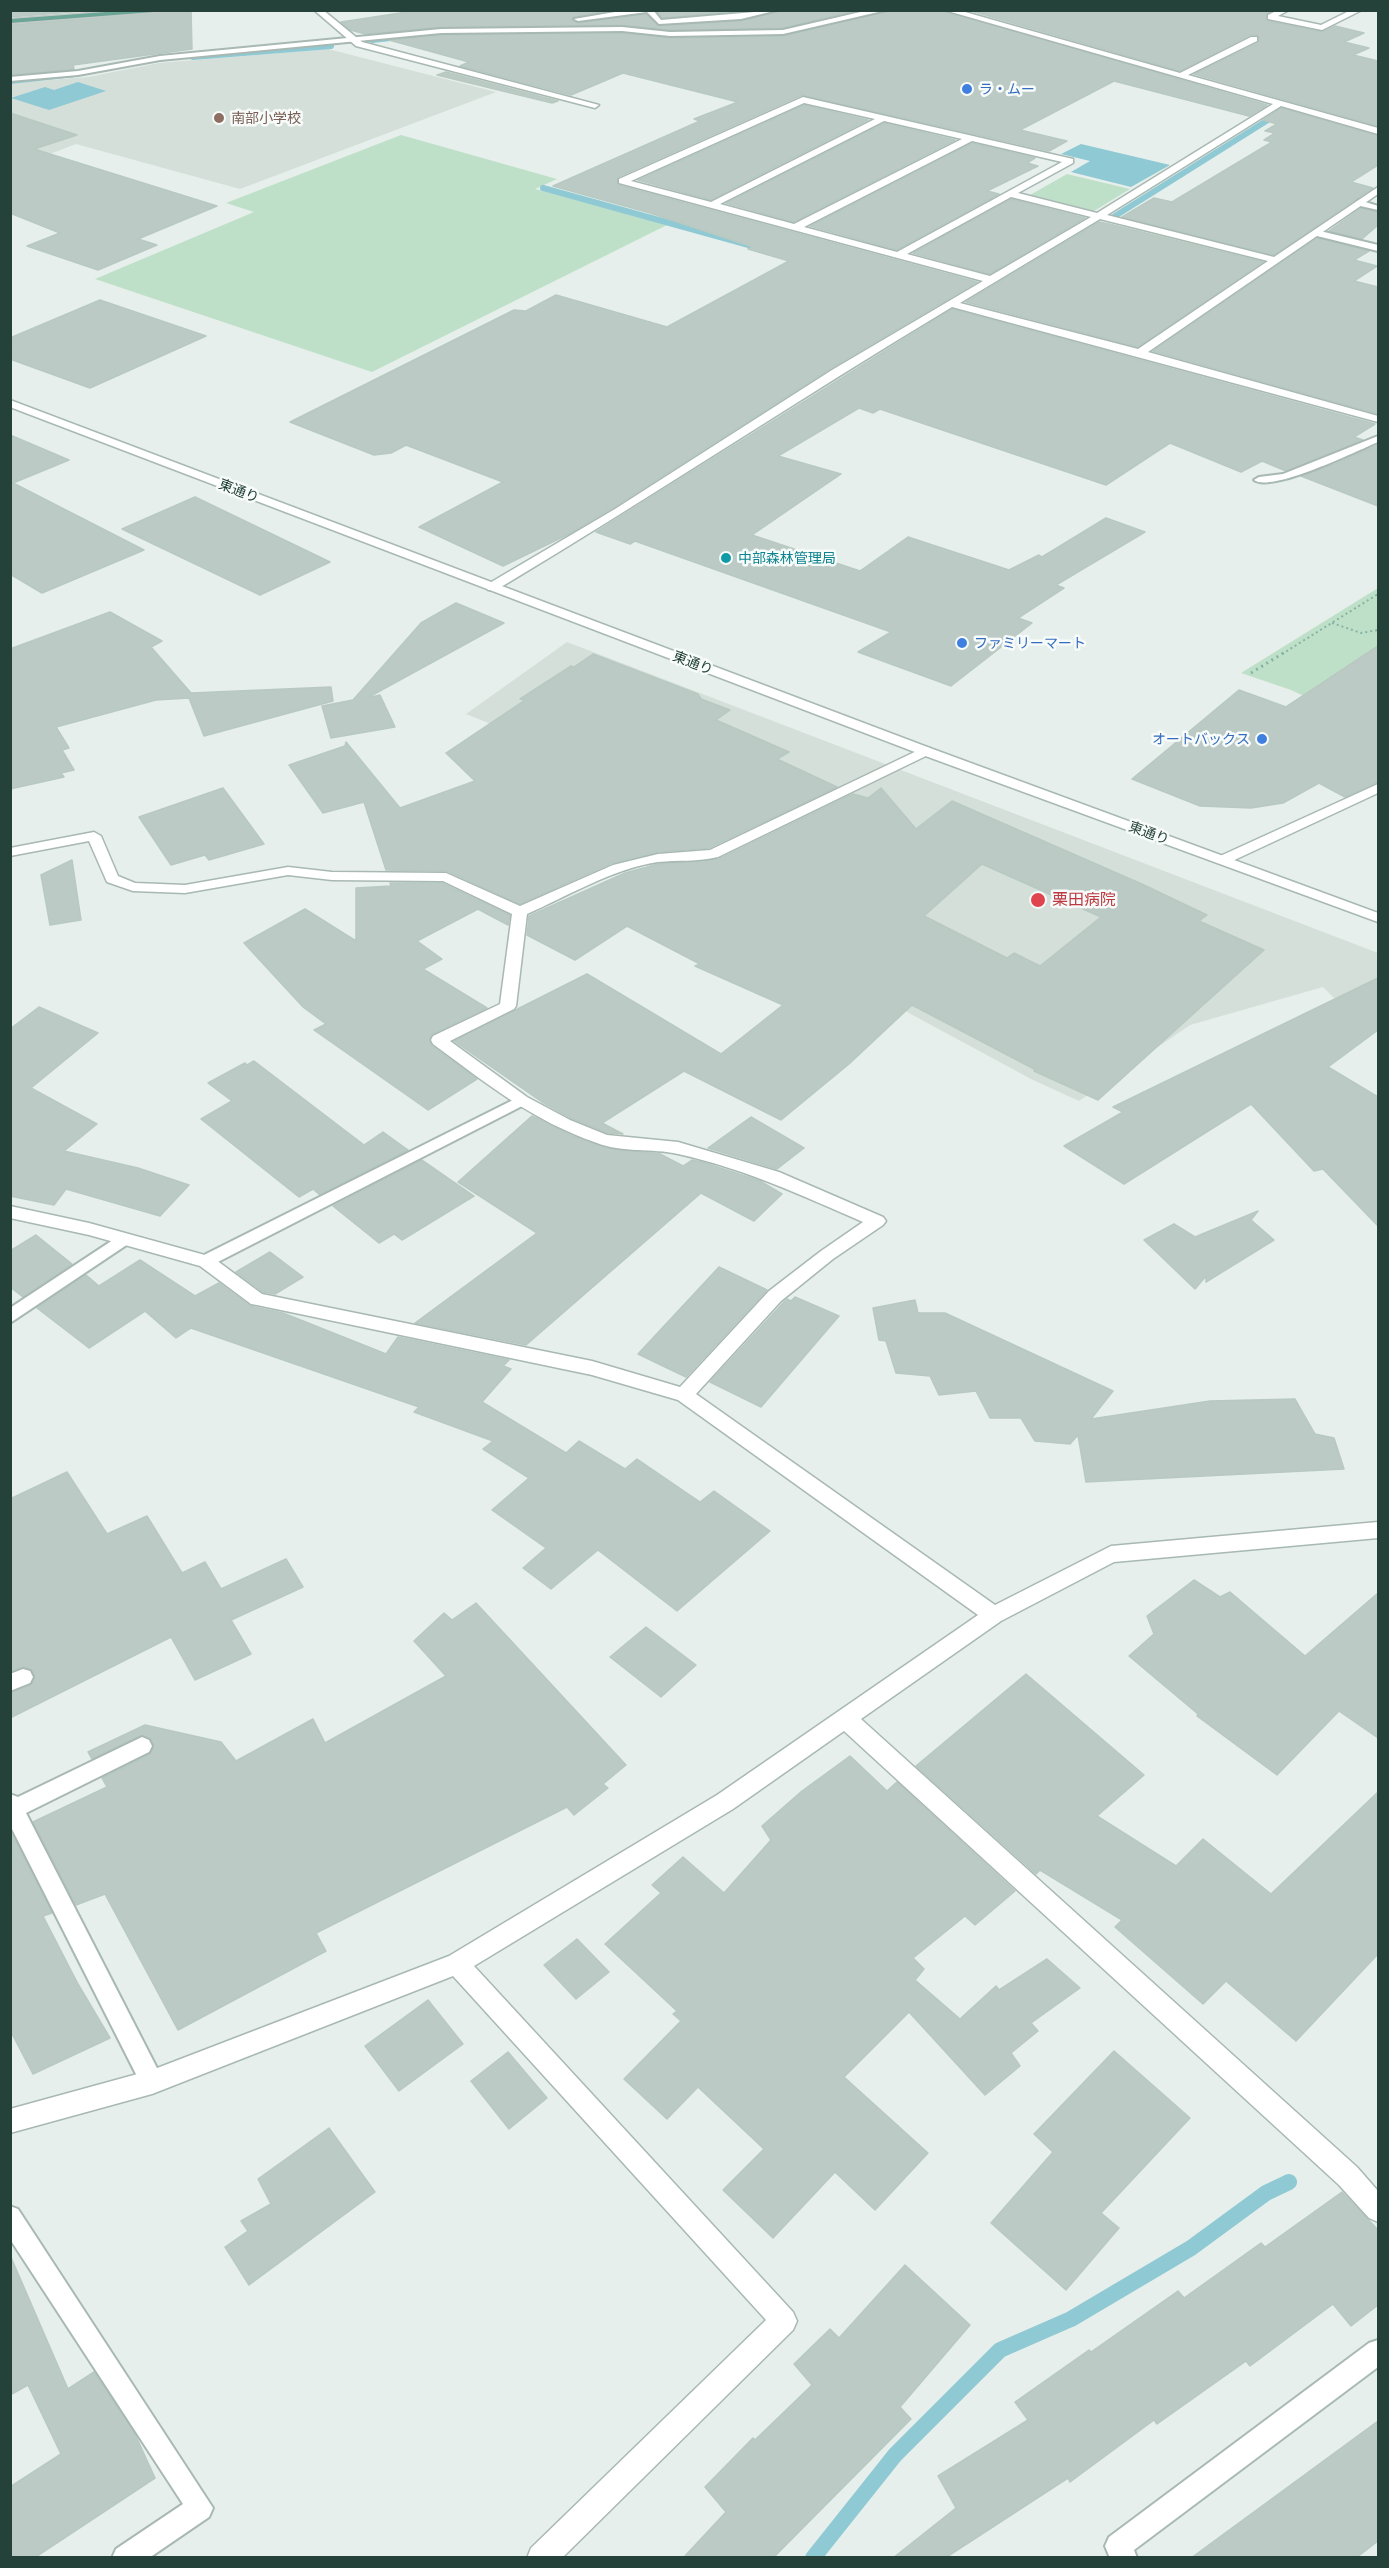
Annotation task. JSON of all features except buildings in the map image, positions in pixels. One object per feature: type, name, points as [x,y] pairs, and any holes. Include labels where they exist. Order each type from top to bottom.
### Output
[{"type":"main road","points":[[10,21],[176,10]]},
{"type":"street","points":[[318,10],[359,45],[595,105]]},
{"type":"street","points":[[948,10],[1378,131]]},
{"type":"street","points":[[1285,10],[1271,17],[1322,28],[1358,10]]},
{"type":"street","points":[[1180,76],[1254,39]]},
{"type":"street","points":[[898,255],[1070,161],[803,100],[622,181],[796,227],[898,255],[992,280]]},
{"type":"street","points":[[492,587],[619,511],[836,372],[1099,216],[1279,104]]},
{"type":"street","points":[[712,205],[884,118]]},
{"type":"street","points":[[796,227],[970,138]]},
{"type":"street","points":[[1140,353],[1378,190]]},
{"type":"street","points":[[1010,194],[1276,260]]},
{"type":"street","points":[[952,304],[1378,419]]},
{"type":"street","name":"東通り","points":[[10,404],[925,751],[1378,918]]},
{"type":"street","points":[[10,852],[94,836],[112,879],[133,887],[185,889],[288,871],[332,876],[446,877],[520,912],[618,868],[658,858],[713,854],[798,815],[925,751]]},
{"type":"street","points":[[1223,860],[1378,788]]},
{"type":"street","points":[[520,912],[508,1006],[440,1040],[521,1101],[564,1124],[604,1140],[678,1148],[762,1173],[878,1221],[827,1255],[775,1296],[684,1395]]},
{"type":"street","points":[[10,1212],[89,1228],[122,1240],[206,1262],[257,1299],[592,1368],[684,1395],[994,1615]]},
{"type":"street","points":[[10,2121],[152,2082],[457,1964],[725,1802],[994,1615],[1111,1554],[1378,1530]]},
{"type":"street","points":[[845,1718],[1348,2176],[1378,2209]]},
{"type":"street","points":[[457,1964],[784,2321],[541,2558]]},
{"type":"lane","points":[[571,30],[570,25],[579,15],[648,10],[659,22],[741,17],[775,10]]},
{"type":"lane","points":[[10,79],[78,73],[160,58],[354,41],[441,30],[622,29],[670,34],[783,32],[884,10]]},
{"type":"lane","points":[[1359,203],[1378,208]]},
{"type":"lane","points":[[1316,232],[1378,248]]},
{"type":"lane","points":[[1259,480],[1285,477],[1378,439]]},
{"type":"lane","points":[[206,1262],[521,1101]]},
{"type":"lane","points":[[10,1317],[122,1240]]},
{"type":"lane","points":[[142,1746],[12,1808],[152,2082]]},
{"type":"lane","points":[[10,2217],[200,2508],[125,2558]]},
{"type":"lane","points":[[1124,2558],[1118,2546],[1378,2352]]},
{"type":"path","points":[[1251,673],[1378,594]]},
{"type":"path","points":[[1332,623],[1361,633],[1378,630]]},
{"type":"shaded area","name":"南部小学校","points":[[328,49],[496,92],[240,189],[76,144],[11,169],[11,83],[88,77],[159,63]]},
{"type":"shaded area","name":"栗田病院","points":[[567,642],[1378,953],[1378,1025],[1343,1007],[1323,987],[1190,1025],[1079,1101],[1031,1079],[896,1006],[777,834],[754,825],[730,839],[710,844],[603,769],[466,714]]},
{"type":"green space","points":[[401,135],[557,179],[535,189],[667,225],[372,372],[95,279],[254,212],[226,203]]},
{"type":"green space","points":[[1067,174],[1130,189],[1094,211],[1030,195]]},
{"type":"green space","points":[[1378,588],[1378,730],[1291,690],[1241,673]]},
{"type":"water","points":[[78,82],[106,91],[49,110],[11,98],[45,87],[54,90]]},
{"type":"water","points":[[1081,144],[1170,165],[1131,187],[1071,172],[1090,161],[1061,154]]},
{"type":"waterway","points":[[433,33],[598,31],[742,36],[790,32],[813,26]]},
{"type":"waterway","points":[[372,40],[409,36]]},
{"type":"waterway","points":[[193,57],[331,46]]},
{"type":"waterway","points":[[10,81],[75,74]]},
{"type":"waterway","points":[[1115,216],[1279,113]]},
{"type":"waterway","points":[[543,188],[756,247]]},
{"type":"waterway","points":[[813,2558],[895,2455],[1000,2350],[1071,2319],[1191,2248],[1266,2193],[1289,2182]]},
{"type":"place","name":"ラ・ムー","points":[[967,89]]},
{"type":"place","name":"南部小学校","points":[[219,118]]},
{"type":"place","name":"中部森林管理局","points":[[726,558]]},
{"type":"place","name":"ファミリーマート","points":[[962,643]]},
{"type":"place","name":"オートバックス","points":[[1262,739]]},
{"type":"place","name":"栗田病院","points":[[1038,900]]}]
